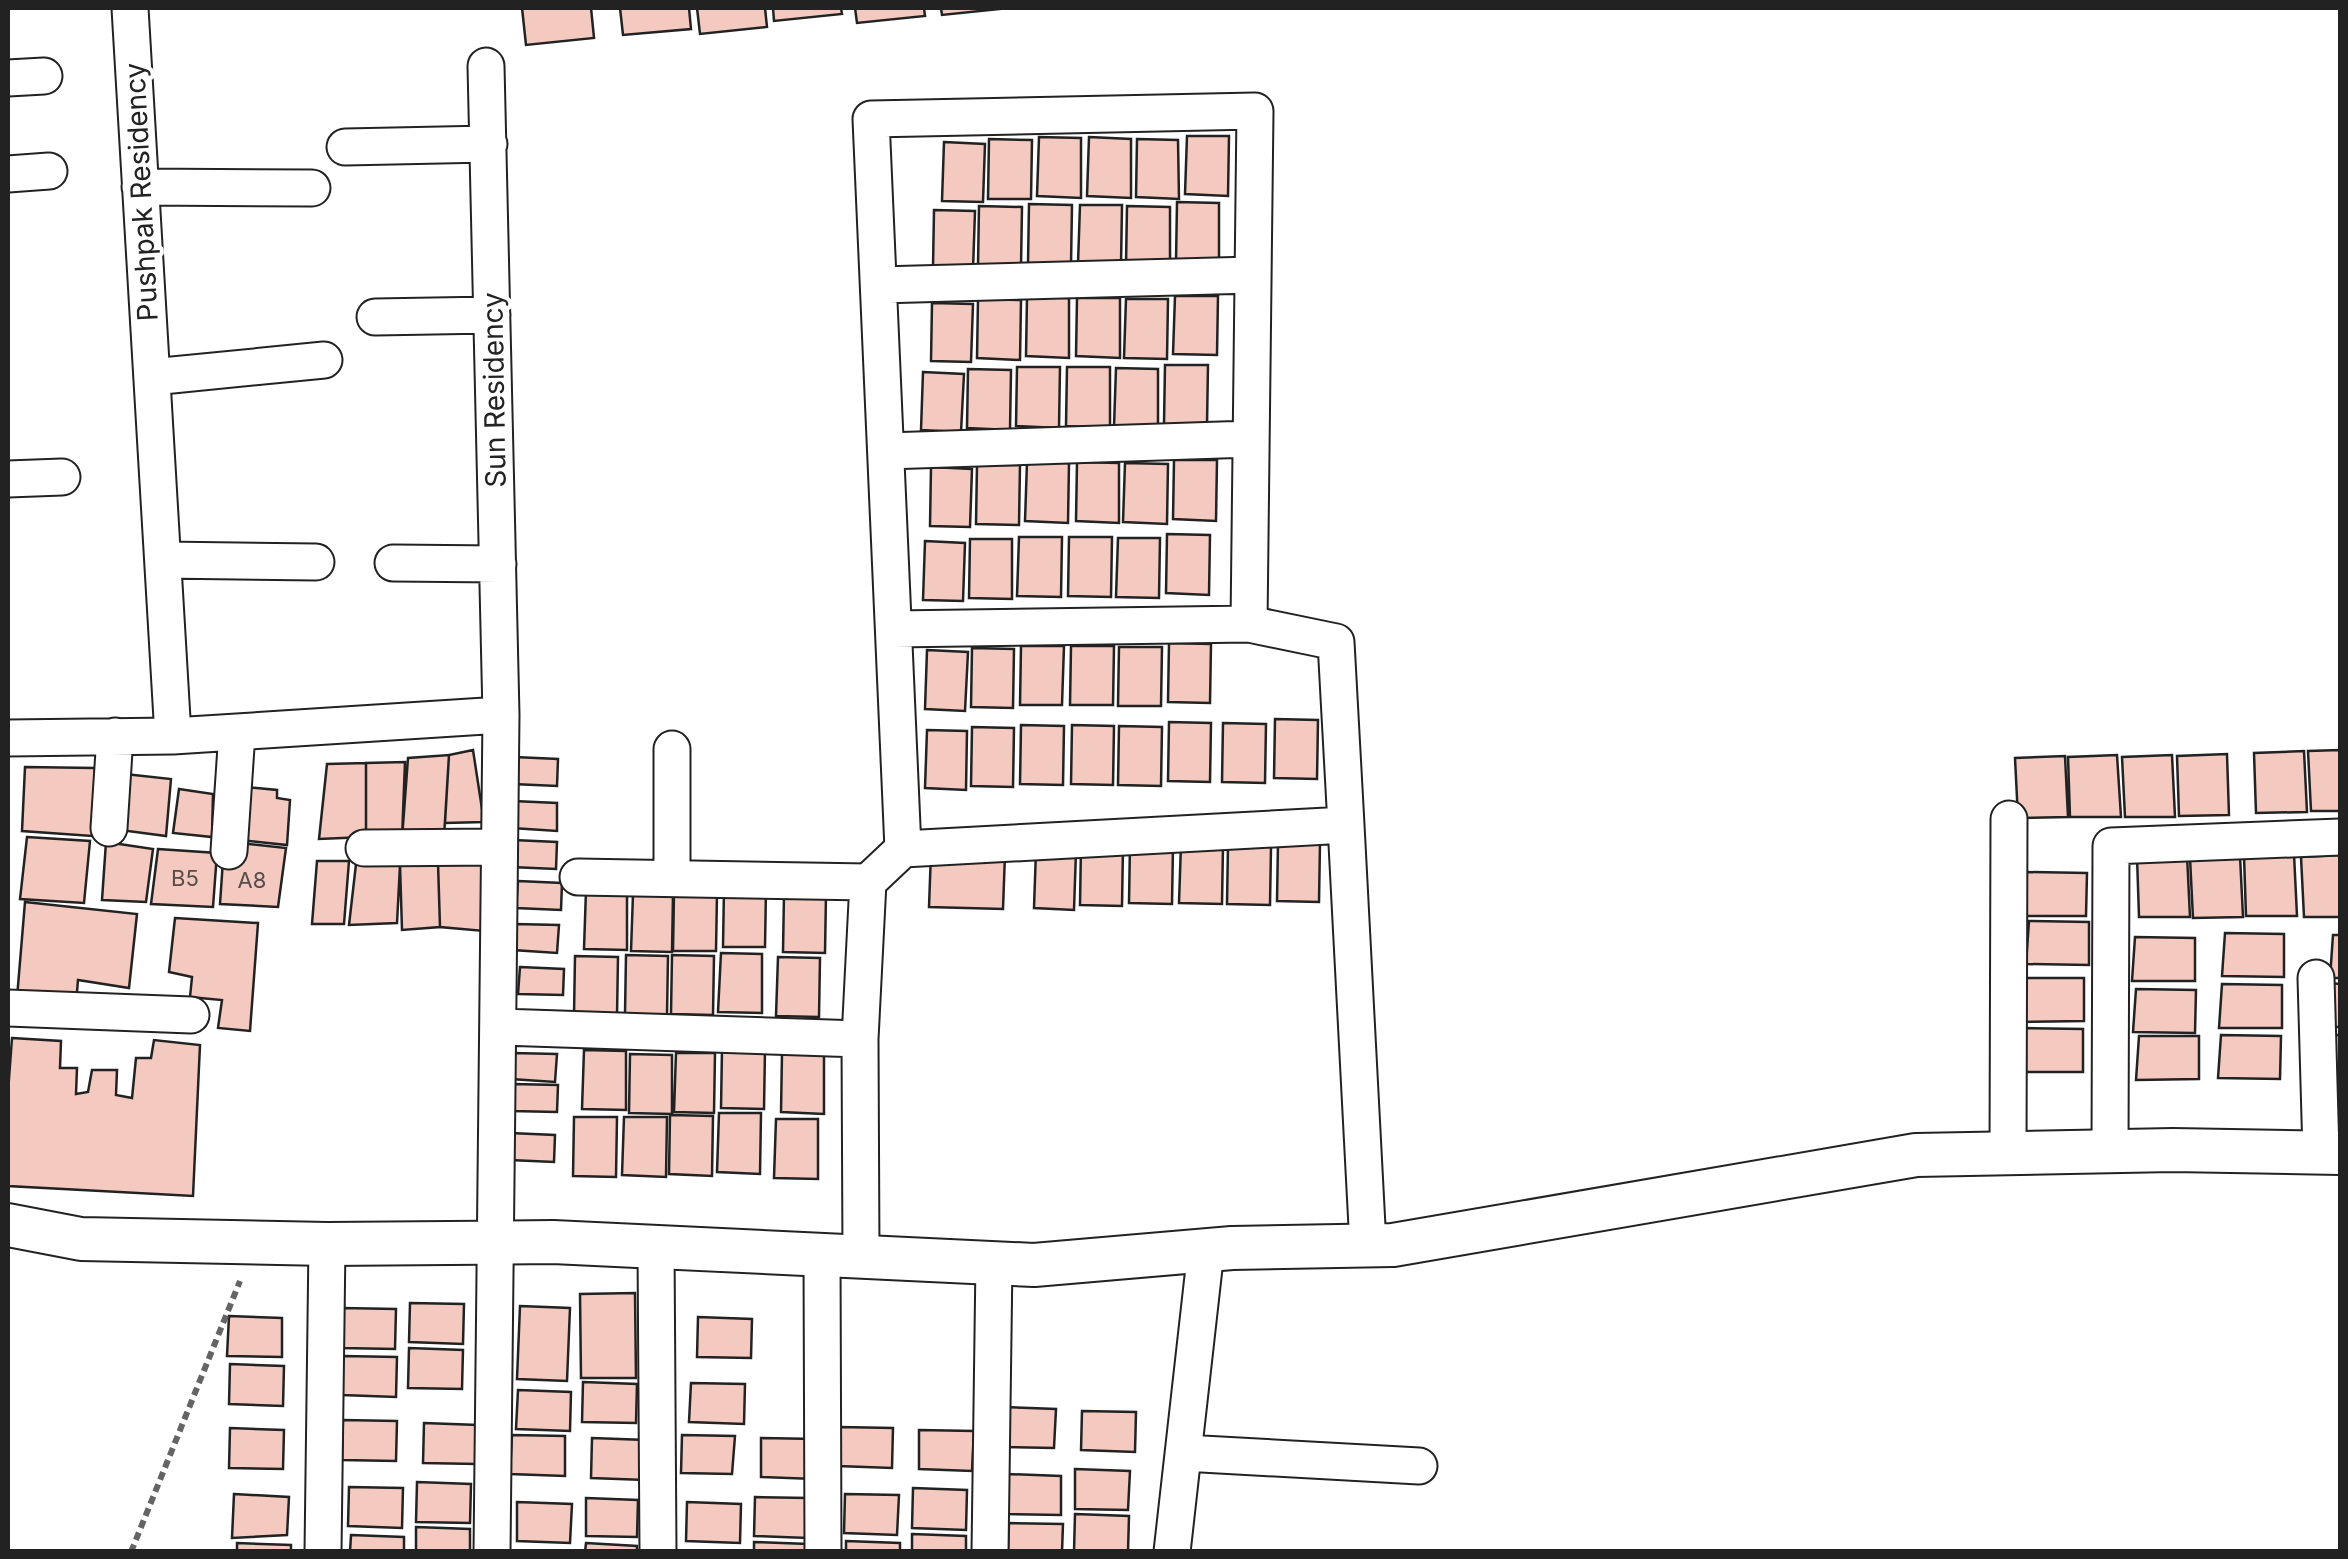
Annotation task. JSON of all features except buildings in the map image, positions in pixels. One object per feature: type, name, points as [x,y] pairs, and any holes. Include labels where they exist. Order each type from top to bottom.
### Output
[{"type":"street","name":"Pushpak Residency","points":[[130,8],[173,736]]},
{"type":"street","name":"Sun Residency","points":[[486,66],[501,715],[492,1552]]},
{"type":"street","points":[[8,78],[44,76]]},
{"type":"street","points":[[903,849],[872,119],[1255,110],[1248,624]]},
{"type":"street","points":[[344,147],[488,144]]},
{"type":"street","points":[[8,174],[48,171]]},
{"type":"street","points":[[140,188],[312,188]]},
{"type":"street","points":[[879,285],[1253,275]]},
{"type":"street","points":[[374,317],[492,315]]},
{"type":"street","points":[[152,377],[324,360]]},
{"type":"street","points":[[886,451],[1251,439]]},
{"type":"street","points":[[8,480],[62,477]]},
{"type":"street","points":[[162,560],[316,562]]},
{"type":"street","points":[[392,563],[498,564]]},
{"type":"street","points":[[894,629],[1248,624],[1336,642],[1368,1246]]},
{"type":"street","points":[[8,738],[173,736],[501,715]]},
{"type":"street","points":[[230,851],[237,732]]},
{"type":"street","points":[[110,828],[114,736]]},
{"type":"street","points":[[672,749],[672,878]]},
{"type":"street","points":[[2008,1154],[2009,818]]},
{"type":"street","points":[[824,1552],[868,882],[903,849],[1346,825]]},
{"type":"street","points":[[2110,1152],[2111,846],[2340,837]]},
{"type":"street","points":[[364,848],[499,847]]},
{"type":"street","points":[[578,876],[868,882]]},
{"type":"street","points":[[8,1225],[81,1239],[327,1244],[553,1242],[1034,1265],[1206,1250],[1393,1244],[1916,1156],[2331,1153],[2316,978]]},
{"type":"street","points":[[8,1008],[191,1014]]},
{"type":"street","points":[[498,1028],[860,1039]]},
{"type":"street","points":[[323,1552],[327,1244]]},
{"type":"street","points":[[656,1246],[658,1552]]},
{"type":"street","points":[[1172,1552],[1206,1250]]},
{"type":"street","points":[[990,1552],[994,1262]]},
{"type":"street","points":[[1184,1453],[1419,1466]]},
{"type":"path","points":[[131,1552],[256,1242]]}]
